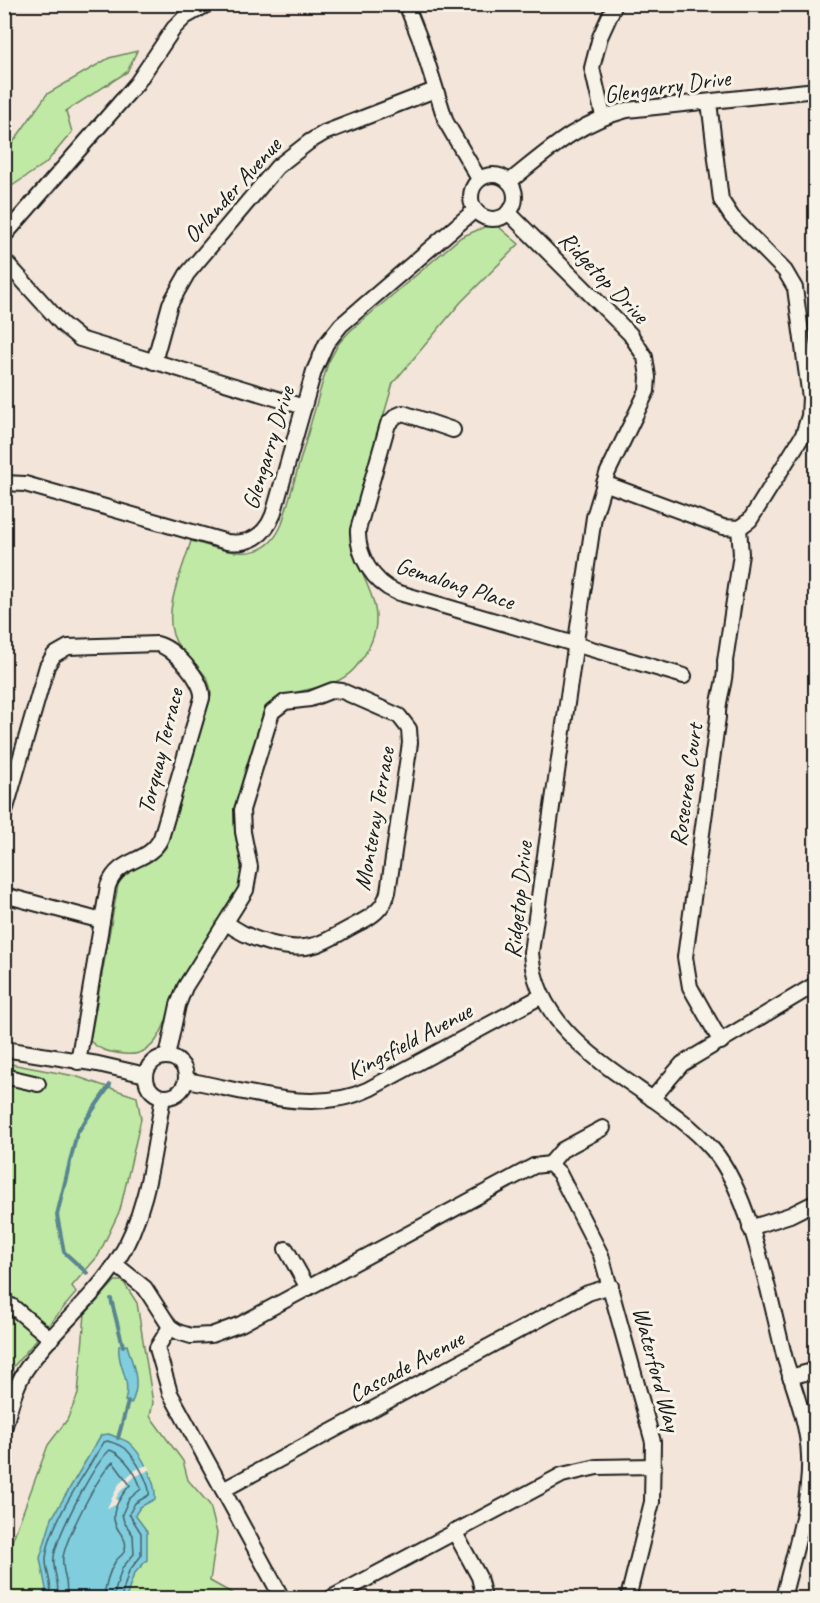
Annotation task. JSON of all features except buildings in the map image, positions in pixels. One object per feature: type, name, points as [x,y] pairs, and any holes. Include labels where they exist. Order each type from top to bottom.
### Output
[{"type":"street","points":[[4,236],[137,83],[174,28],[185,17],[208,4]]},
{"type":"street","points":[[406,4],[446,122],[479,179]]},
{"type":"street","points":[[603,116],[592,68],[600,37],[615,4]]},
{"type":"street","name":"Orlander Avenue","points":[[154,362],[176,290],[277,167],[309,142],[324,134],[435,90]]},
{"type":"street","name":"Glengarry Drive","points":[[509,182],[561,140],[603,116],[627,110],[816,90]]},
{"type":"street","points":[[604,483],[723,526],[739,528],[750,520],[809,438],[809,342],[797,296],[789,276],[732,217],[721,200],[709,102]]},
{"type":"street","points":[[491,174],[509,182],[515,197],[508,212],[491,219],[475,210],[470,194],[479,179],[491,174]]},
{"type":"street","name":"Glengarry Drive","points":[[4,483],[25,484],[227,542],[246,542],[260,535],[272,519],[318,360],[335,331],[475,210]]},
{"type":"street","name":"Ridgetop Drive","points":[[508,212],[630,334],[645,357],[648,377],[645,398],[604,483],[594,518],[531,952],[535,981],[540,997],[569,1035],[695,1133],[718,1156],[735,1184],[750,1228],[807,1437],[809,1464],[806,1497],[783,1599]]},
{"type":"street","points":[[4,260],[62,324],[80,339],[304,407]]},
{"type":"street","name":"Gemalong Place","points":[[453,430],[406,413],[399,414],[390,422],[358,530],[360,545],[372,573],[382,586],[684,676]]},
{"type":"street","name":"Rosecrea Court","points":[[721,1042],[690,987],[685,957],[718,717],[718,698],[726,678],[725,661],[741,554],[739,528]]},
{"type":"street","name":"Torquay Terrace","points":[[4,815],[47,666],[56,652],[68,647],[157,644],[169,648],[195,675],[201,684],[202,698],[161,838],[150,852],[126,863],[114,873],[108,886],[78,1062]]},
{"type":"street","name":"Monteray Terrace","points":[[167,1057],[180,996],[244,895],[249,879],[250,861],[243,832],[242,810],[274,709],[285,702],[310,699],[340,690],[399,716],[409,729],[410,744],[388,892],[381,908],[370,917],[331,938],[307,947],[247,937],[227,923]]},
{"type":"street","points":[[4,895],[102,921]]},
{"type":"street","points":[[652,1099],[682,1064],[816,984]]},
{"type":"street","name":"Kingsfield Avenue","points":[[186,1080],[310,1102],[347,1098],[369,1089],[540,997]]},
{"type":"street","points":[[4,1049],[146,1075]]},
{"type":"street","points":[[167,1057],[179,1062],[186,1080],[175,1095],[163,1097],[152,1092],[146,1075],[151,1064],[167,1057]]},
{"type":"street","points":[[4,1076],[38,1084]]},
{"type":"street","points":[[4,1429],[19,1383],[28,1365],[115,1264],[136,1223],[145,1197],[163,1097]]},
{"type":"street","points":[[115,1264],[145,1288],[170,1327],[187,1335],[219,1332],[241,1324],[534,1166],[550,1164],[562,1150],[603,1128]]},
{"type":"street","name":"Waterford Way","points":[[550,1164],[559,1173],[597,1247],[611,1286],[650,1425],[654,1466],[652,1502],[628,1599]]},
{"type":"street","points":[[750,1228],[790,1215],[816,1202]]},
{"type":"street","points":[[286,1249],[308,1288]]},
{"type":"street","name":"Cascade Avenue","points":[[223,1490],[588,1293],[611,1286]]},
{"type":"street","points":[[12,1306],[51,1340]]},
{"type":"street","points":[[170,1327],[157,1348],[170,1393],[282,1599]]},
{"type":"street","points":[[790,1377],[816,1370]]},
{"type":"street","points":[[331,1599],[562,1475],[597,1467],[654,1466]]},
{"type":"street","points":[[454,1531],[479,1577],[484,1599]]},
{"type":"green space","points":[[137,51],[127,72],[66,111],[72,132],[46,163],[9,188],[5,181],[5,173],[9,169],[9,148],[47,94],[109,58]]},
{"type":"green space","points":[[494,223],[519,244],[461,302],[393,383],[352,525],[353,545],[375,611],[375,628],[369,647],[355,668],[344,677],[331,684],[291,693],[279,698],[269,706],[262,717],[237,800],[234,824],[241,874],[240,886],[235,899],[181,980],[163,1029],[156,1040],[148,1048],[138,1053],[124,1054],[102,1049],[90,1041],[118,885],[128,873],[155,858],[167,846],[211,696],[207,678],[177,644],[171,624],[171,612],[179,575],[191,541],[243,552],[254,551],[265,546],[274,538],[282,524],[328,363],[339,343],[350,331],[461,237]]},
{"type":"green space","points":[[5,1063],[75,1076],[137,1097],[141,1119],[120,1210],[98,1256],[72,1286],[76,1293],[13,1367],[5,1393]]},
{"type":"green space","points":[[115,1281],[123,1281],[137,1303],[153,1403],[150,1416],[183,1461],[188,1480],[210,1505],[217,1533],[210,1581],[241,1598],[5,1598],[5,1560],[48,1445],[67,1420],[78,1394],[85,1314]]},
{"type":"water","points":[[127,1345],[136,1382],[131,1404],[125,1401],[127,1385],[119,1353],[119,1346]]},
{"type":"water","points":[[109,1434],[126,1441],[133,1447],[147,1468],[153,1485],[155,1499],[140,1507],[135,1515],[147,1531],[147,1560],[134,1574],[126,1598],[40,1598],[46,1589],[40,1558],[52,1518],[101,1435]]},
{"type":"pier","points":[[147,1465],[151,1469],[134,1477],[120,1492],[116,1498],[119,1504],[107,1508],[119,1484],[135,1470]]},
{"type":"waterway","points":[[87,1273],[64,1252],[57,1215],[77,1133],[110,1085]]},
{"type":"waterway","points":[[111,1299],[123,1346]]},
{"type":"waterway","points":[[118,1438],[128,1402]]}]
